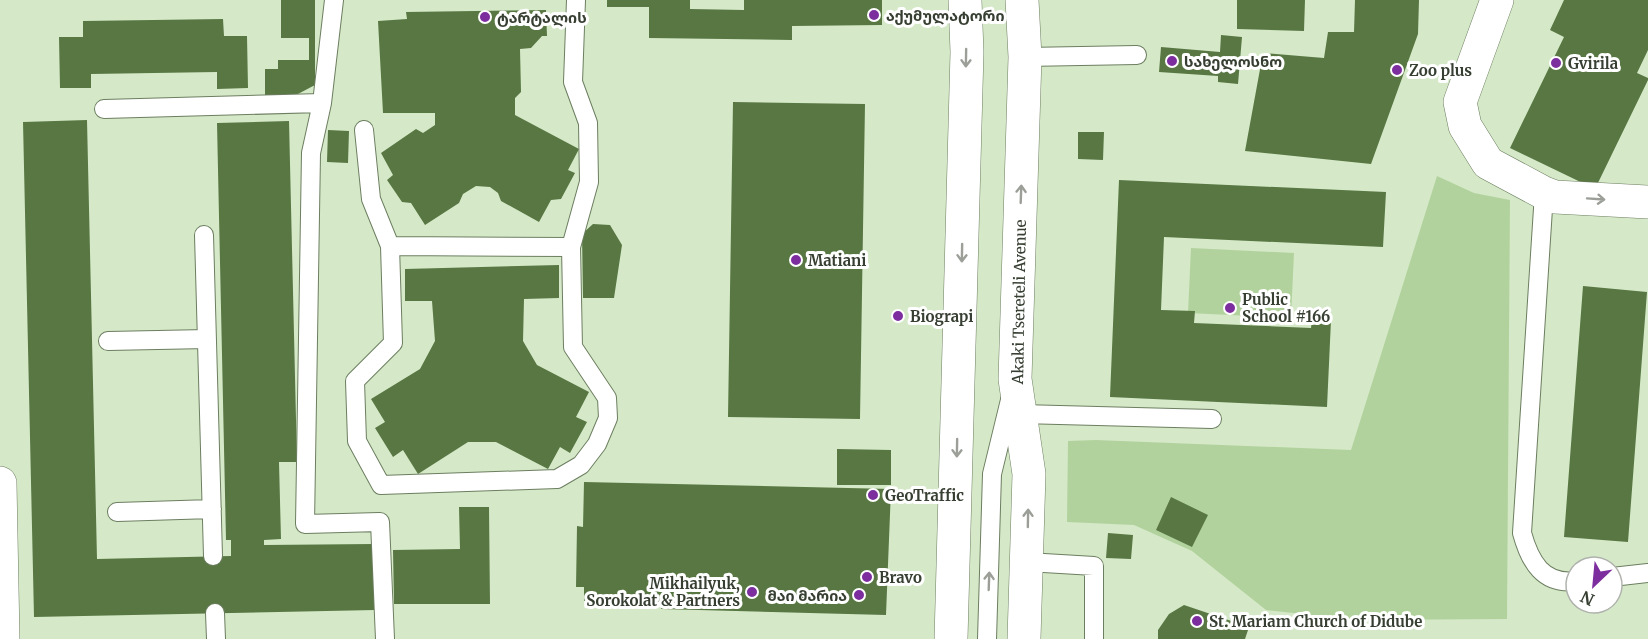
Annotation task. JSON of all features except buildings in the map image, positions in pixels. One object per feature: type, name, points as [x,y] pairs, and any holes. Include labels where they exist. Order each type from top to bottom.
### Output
[{"type":"main road","points":[[951,639],[967,52],[965,0]]},
{"type":"main road","name":"Akaki Tsereteli Avenue","points":[[1022,0],[1025,57],[1015,379],[1029,474],[1024,639]]},
{"type":"main road","points":[[1497,0],[1460,102],[1465,126],[1488,163],[1544,193],[1556,196],[1648,202]]},
{"type":"main road","points":[[0,483],[3,639]]},
{"type":"lane","points":[[334,0],[322,103],[311,153],[305,524],[380,522],[385,639]]},
{"type":"lane","points":[[364,130],[371,199],[390,246],[393,343],[355,381],[357,441],[381,485],[557,479],[581,465],[597,444],[608,418],[607,398],[573,347],[571,246],[589,182],[588,123],[573,82],[576,0]]},
{"type":"lane","points":[[1025,57],[1137,55]]},
{"type":"lane","points":[[105,109],[322,103]]},
{"type":"lane","points":[[1544,193],[1522,534],[1528,554],[1539,569],[1551,579],[1564,582]]},
{"type":"lane","points":[[204,235],[213,556]]},
{"type":"lane","points":[[390,246],[571,246]]},
{"type":"lane","points":[[108,342],[207,339]]},
{"type":"lane","points":[[987,639],[992,474],[1015,379]]},
{"type":"lane","points":[[1021,414],[1212,419]]},
{"type":"lane","points":[[117,512],[212,509]]},
{"type":"lane","points":[[1027,562],[1094,566],[1094,639]]},
{"type":"lane","points":[[1624,576],[1648,573]]},
{"type":"lane","points":[[215,613],[216,639]]},
{"type":"green space","points":[[1437,176],[1474,193],[1510,200],[1507,619],[1359,620],[1266,610],[1192,551],[1134,525],[1067,522],[1068,441],[1096,440],[1351,450]]},
{"type":"green space","points":[[1191,248],[1294,253],[1291,318],[1188,313]]},
{"type":"place","name":"აქუმულატორი","points":[[874,15]]},
{"type":"place","name":"ტარტალის","points":[[485,17]]},
{"type":"place","name":"სახელოსნო","points":[[1172,61]]},
{"type":"place","name":"Gvirila","points":[[1556,63]]},
{"type":"place","name":"Zoo plus","points":[[1397,70]]},
{"type":"place","name":"Matiani","points":[[796,260]]},
{"type":"place","name":"Public School #166","points":[[1230,308]]},
{"type":"place","name":"Biograpi","points":[[898,316]]},
{"type":"place","name":"GeoTraffic","points":[[873,495]]},
{"type":"place","name":"Bravo","points":[[867,577]]},
{"type":"place","name":"Mikhailyuk, Sorokolat & Partners","points":[[752,592]]},
{"type":"place","name":"მაი მარია","points":[[859,595]]},
{"type":"place","name":"St. Mariam Church of Didube","points":[[1197,621]]}]
